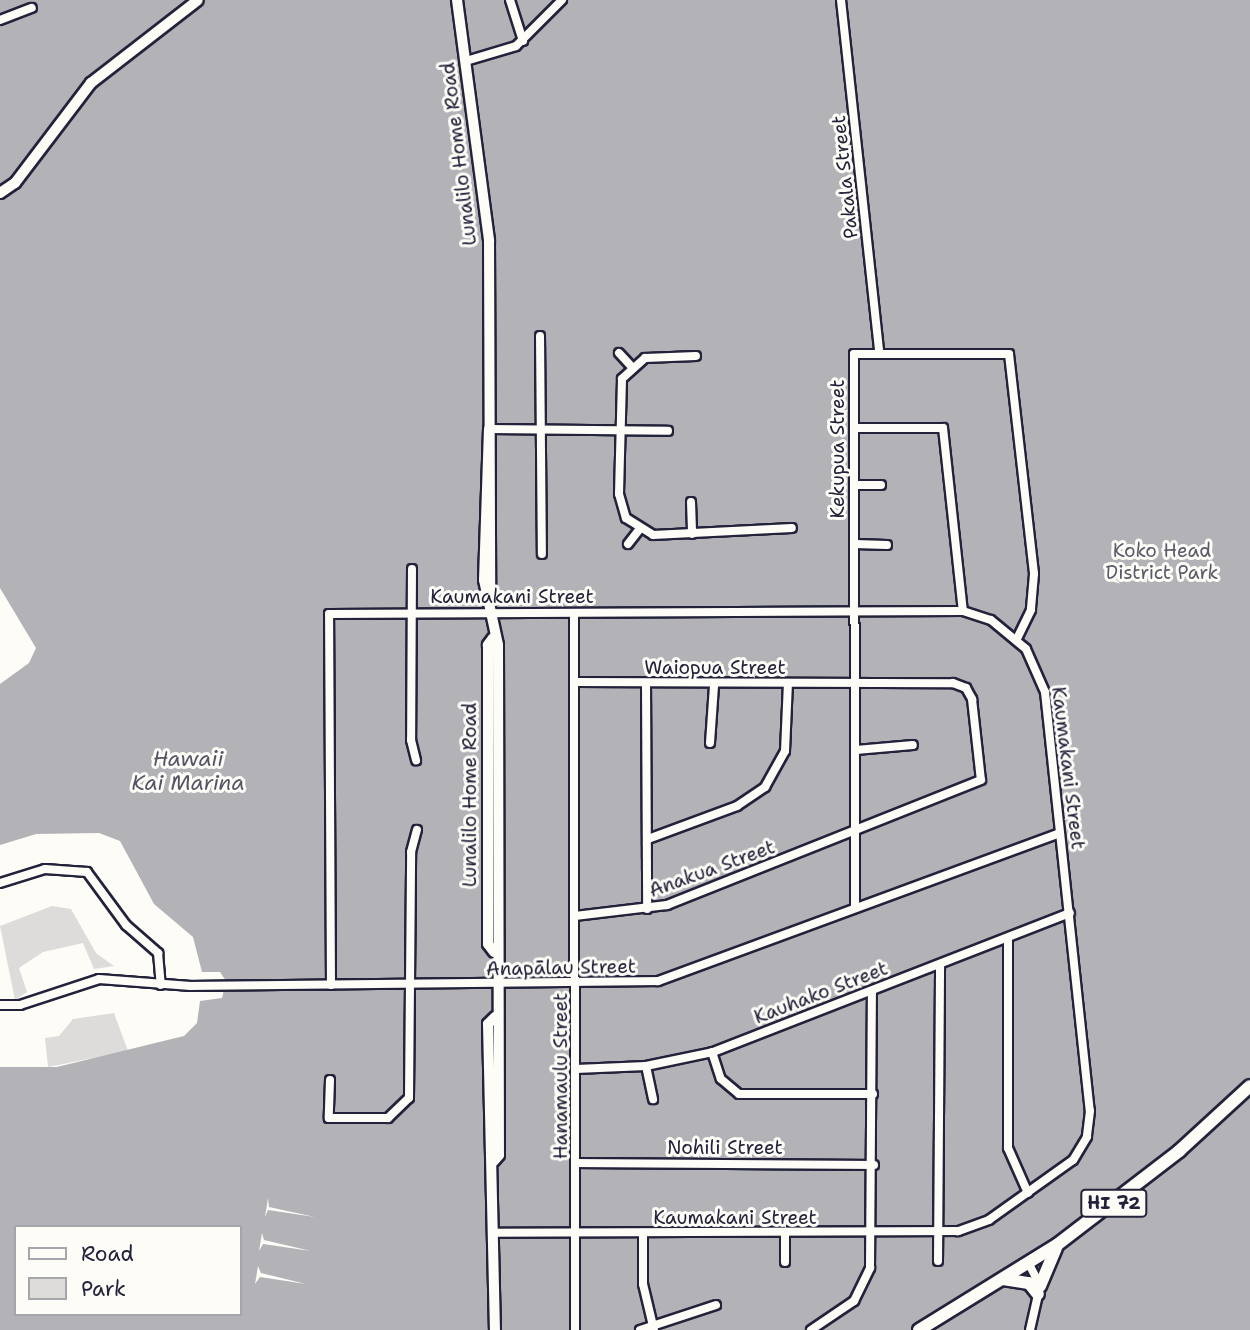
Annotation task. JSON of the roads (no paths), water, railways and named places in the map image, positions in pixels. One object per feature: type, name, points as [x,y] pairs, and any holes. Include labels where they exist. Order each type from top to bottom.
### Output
[{"type":"main road","points":[[0,193],[15,183],[80,94],[123,56],[198,0]]},
{"type":"main road","name":"Lunalilo Home Road","points":[[457,0],[488,215],[489,429],[495,439],[490,588],[493,638],[488,645],[488,944],[494,952],[495,1017],[488,1024],[496,1233],[495,1330]]},
{"type":"main road","name":"HI 72","points":[[919,1330],[1058,1244],[1179,1151],[1250,1086]]},
{"type":"main road","points":[[1003,1279],[1029,1283],[1039,1290],[1058,1244]]},
{"type":"street","points":[[510,0],[523,41]]},
{"type":"street","points":[[466,61],[523,41],[562,0]]},
{"type":"street","name":"Pakala Street","points":[[841,0],[879,352]]},
{"type":"street","points":[[0,20],[32,8]]},
{"type":"street","points":[[540,336],[542,554]]},
{"type":"street","points":[[619,353],[631,366]]},
{"type":"street","name":"Kekupua Street","points":[[855,906],[854,354],[1009,354],[1034,573],[1031,610],[1017,639]]},
{"type":"street","points":[[639,530],[620,501],[618,391],[631,366],[651,356],[696,356]]},
{"type":"street","points":[[855,428],[943,428],[963,611]]},
{"type":"street","points":[[489,429],[668,431]]},
{"type":"street","points":[[854,485],[881,485]]},
{"type":"street","points":[[691,502],[692,534]]},
{"type":"street","points":[[639,530],[692,534],[792,528]]},
{"type":"street","points":[[628,544],[639,530]]},
{"type":"street","points":[[855,544],[887,545]]},
{"type":"street","points":[[412,569],[411,740],[416,760]]},
{"type":"street","name":"Kaumakani Street","points":[[331,985],[329,614],[963,611],[991,620],[1017,639],[1045,692],[1070,913],[1089,1129],[1073,1160],[979,1226],[939,1232],[496,1233]]},
{"type":"street","name":"Hanamaulu Street","points":[[573,613],[575,1330]]},
{"type":"street","name":"Waiopua Street","points":[[575,682],[714,686],[855,682],[966,688],[981,780],[855,831]]},
{"type":"street","points":[[648,839],[743,803],[765,787],[785,751],[788,683]]},
{"type":"street","points":[[646,684],[647,909]]},
{"type":"street","points":[[710,743],[714,686]]},
{"type":"street","points":[[856,750],[913,745]]},
{"type":"street","points":[[331,1080],[329,1118],[385,1118],[404,1107],[411,1092],[417,830]]},
{"type":"street","name":"Anakua Street","points":[[575,916],[647,909],[855,831]]},
{"type":"street","name":"Anapālau Street","points":[[0,1005],[23,1005],[88,980],[161,985],[412,986],[576,985],[658,981],[855,906],[1060,833]]},
{"type":"street","points":[[0,883],[46,869],[87,872],[126,925],[158,953],[161,985]]},
{"type":"street","name":"Kauhako Street","points":[[576,1069],[646,1066],[712,1052],[1070,913]]},
{"type":"street","points":[[1008,939],[1008,1148],[1028,1193]]},
{"type":"street","points":[[939,1261],[940,965]]},
{"type":"street","points":[[811,1330],[860,1293],[870,1268],[874,1165],[872,991]]},
{"type":"street","points":[[712,1052],[721,1079],[739,1094],[873,1094]]},
{"type":"street","points":[[646,1066],[653,1099]]},
{"type":"street","name":"Nohili Street","points":[[576,1163],[874,1165]]},
{"type":"street","points":[[643,1234],[643,1284],[654,1328]]},
{"type":"street","points":[[785,1234],[785,1262]]},
{"type":"street","points":[[1029,1264],[1039,1290],[1030,1330]]},
{"type":"street","points":[[640,1330],[654,1328],[716,1305]]},
{"type":"water","name":"Hawaii Kai Marina","points":[[0,0],[1250,0],[1250,1330],[0,1330],[0,1067],[57,1067],[184,1036],[197,1023],[200,1001],[222,998],[226,981],[220,972],[202,972],[193,937],[154,904],[120,841],[99,833],[36,834],[0,845],[0,684],[29,663],[36,648],[0,588]]},
{"type":"park label","name":"Koko Head District Park","points":[[1162,562]]}]
